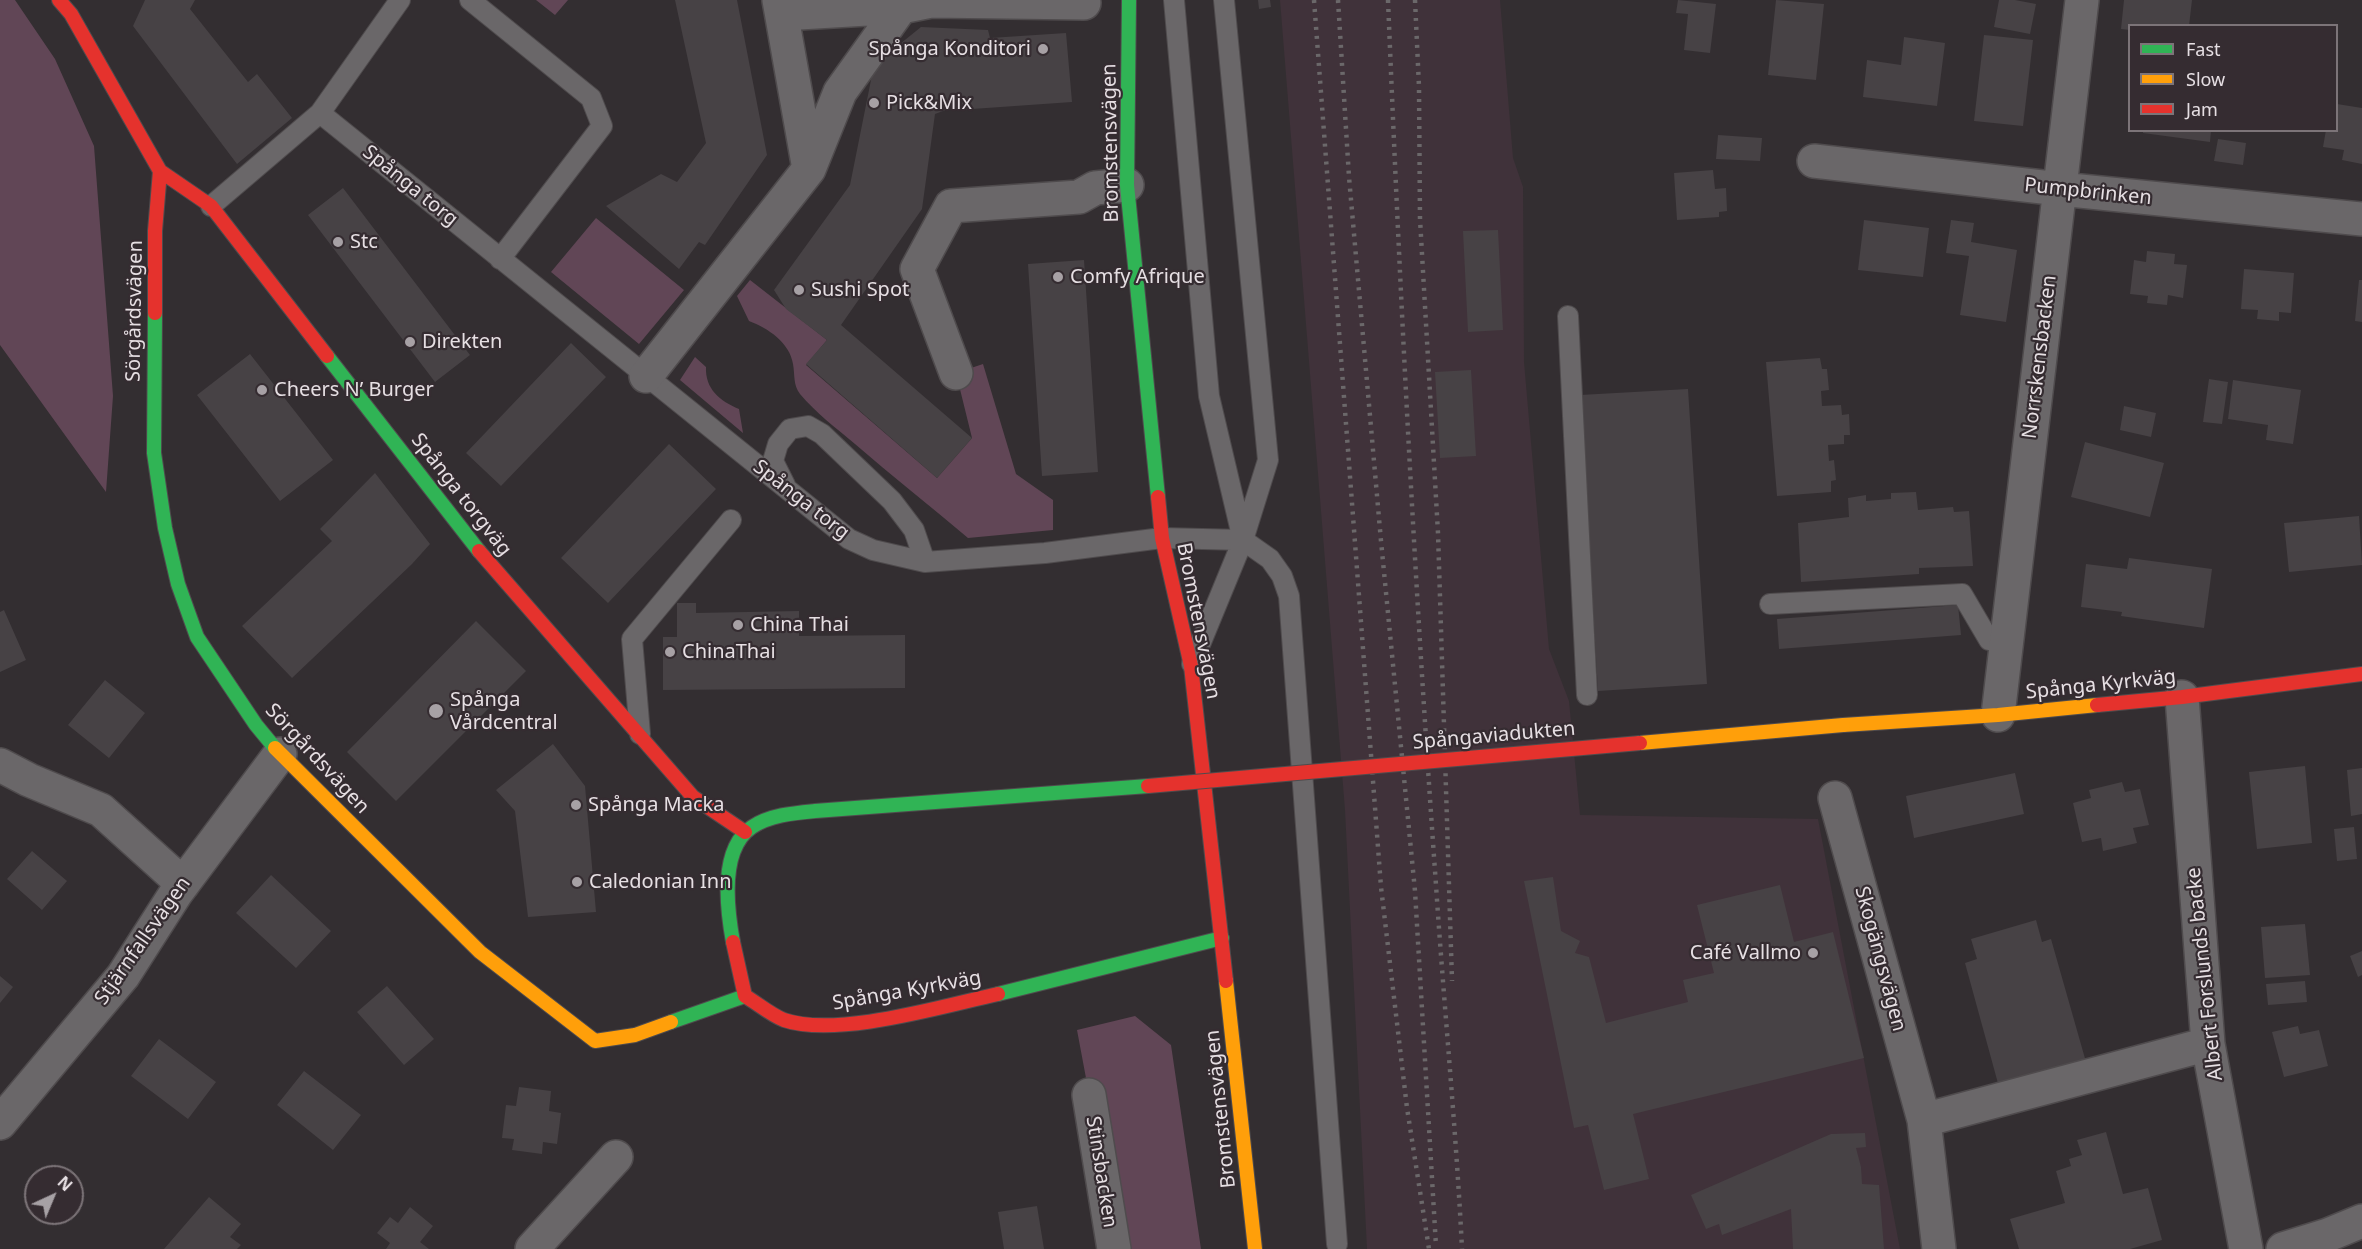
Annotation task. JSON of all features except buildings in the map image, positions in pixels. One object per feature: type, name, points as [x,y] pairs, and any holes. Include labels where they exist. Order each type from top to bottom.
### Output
[{"type":"street","points":[[59,0],[71,14],[160,171]]},
{"type":"street","name":"Bromstensvägen","points":[[1129,0],[1127,186],[1162,538],[1191,666],[1255,1249]]},
{"type":"street","name":"Norrskensbacken","points":[[1998,715],[2082,0]]},
{"type":"street","points":[[809,169],[781,7],[937,2],[1084,3]]},
{"type":"street","points":[[646,376],[809,169],[840,92],[937,2]]},
{"type":"street","name":"Pumpbrinken","points":[[1814,161],[2060,189],[2362,219]]},
{"type":"street","name":"Spånga torgväg","points":[[160,171],[211,206],[487,562],[693,797],[745,832]]},
{"type":"street","name":"Sörgårdsvägen","points":[[160,171],[155,231],[154,453],[165,528],[178,584],[197,637],[256,725],[280,754],[480,952],[595,1041],[634,1035],[745,996]]},
{"type":"street","points":[[956,373],[917,269],[951,206],[1079,197],[1095,189],[1127,186]]},
{"type":"street","name":"Spånga Kyrkväg","points":[[1843,725],[1998,715],[2182,697],[2362,674]]},
{"type":"street","name":"Albert Forslunds backe","points":[[2182,697],[2208,1044],[2246,1249]]},
{"type":"street","name":"Spångaviadukten","points":[[745,832],[770,818],[815,811],[1148,786],[1843,725]]},
{"type":"street","name":"Stjärnfallsvägen","points":[[0,1123],[123,976],[183,884],[280,754]]},
{"type":"street","points":[[0,765],[29,780],[101,810],[183,884]]},
{"type":"street","name":"Skogängsvägen","points":[[1835,798],[1924,1120],[1940,1249]]},
{"type":"street","points":[[745,832],[730,856],[727,887],[738,968],[745,996]]},
{"type":"street","name":"Spånga Kyrkväg","points":[[745,996],[784,1020],[825,1026],[881,1020],[1053,982],[1222,938]]},
{"type":"street","points":[[1924,1120],[2208,1044]]},
{"type":"street","name":"Stinsbacken","points":[[1089,1095],[1114,1249]]},
{"type":"street","points":[[532,1249],[616,1157]]},
{"type":"street","points":[[2283,1249],[2328,1235],[2362,1221]]},
{"type":"lane","points":[[211,206],[320,113],[400,0]]},
{"type":"lane","points":[[470,0],[591,98],[602,126],[500,260]]},
{"type":"lane","points":[[1174,0],[1209,396],[1243,540],[1270,559],[1282,576],[1289,596],[1337,1244]]},
{"type":"lane","points":[[1191,666],[1243,540],[1268,460],[1224,0]]},
{"type":"lane","name":"Spånga torg","points":[[320,113],[849,540],[873,550],[925,562],[1045,553],[1162,538],[1243,540]]},
{"type":"lane","points":[[1568,316],[1587,695]]},
{"type":"lane","points":[[786,488],[773,461],[778,444],[790,429],[808,426],[822,434],[892,501],[914,530],[925,562]]},
{"type":"lane","points":[[640,736],[632,639],[732,520]]},
{"type":"lane","points":[[1770,604],[1962,594],[1989,640],[2006,641]]},
{"type":"shaded area","points":[[0,0],[15,0],[55,59],[94,146],[113,396],[106,492],[0,345]]},
{"type":"shaded area","points":[[536,0],[568,0],[555,15]]},
{"type":"shaded area","points":[[1280,0],[1500,0],[1513,158],[1523,187],[1524,362],[1549,649],[1569,701],[1580,815],[1818,819],[1900,1249],[1367,1249],[1345,810]]},
{"type":"shaded area","points":[[596,218],[684,290],[639,344],[551,272]]},
{"type":"shaded area","points":[[750,280],[827,340],[806,365],[937,478],[972,438],[956,373],[983,364],[1016,474],[1053,500],[1053,530],[968,538],[826,420],[800,394],[796,387],[793,364],[788,349],[777,337],[749,321],[737,296]]},
{"type":"shaded area","points":[[695,357],[706,367],[708,382],[715,393],[739,409],[743,433],[680,380]]},
{"type":"shaded area","points":[[1135,1016],[1171,1045],[1201,1249],[1118,1249],[1077,1030]]},
{"type":"railway","points":[[1314,0],[1381,887],[1407,1108],[1429,1249]]},
{"type":"railway","points":[[1338,0],[1349,177],[1415,891],[1436,1246]]},
{"type":"railway","points":[[1388,0],[1403,332],[1428,775],[1462,1249]]},
{"type":"railway","points":[[1415,0],[1419,87],[1420,219],[1438,533],[1452,981]]},
{"type":"traffic: fast","points":[[1129,0],[1127,185],[1158,497]]},
{"type":"traffic: fast","points":[[155,313],[154,453],[165,528],[178,584],[197,637],[256,725],[275,748]]},
{"type":"traffic: fast","points":[[327,356],[479,551]]},
{"type":"traffic: fast","points":[[733,942],[728,897],[730,864],[741,837],[752,827],[766,820],[782,815],[815,811],[1148,786]]},
{"type":"traffic: fast","points":[[998,994],[1222,938]]},
{"type":"traffic: fast","points":[[671,1022],[745,996]]},
{"type":"traffic: slow","points":[[1843,725],[1998,715],[2097,705]]},
{"type":"traffic: slow","points":[[1640,743],[1843,725]]},
{"type":"traffic: slow","points":[[275,748],[480,952],[595,1041],[635,1035],[671,1022]]},
{"type":"traffic: slow","points":[[1226,981],[1255,1249]]},
{"type":"traffic: jam","points":[[59,0],[71,14],[160,171],[155,231],[155,313]]},
{"type":"traffic: jam","points":[[160,171],[211,206],[327,356]]},
{"type":"traffic: jam","points":[[1158,497],[1162,538],[1191,666],[1226,981]]},
{"type":"traffic: jam","points":[[479,551],[693,797],[745,832]]},
{"type":"traffic: jam","points":[[2097,705],[2182,697],[2362,674]]},
{"type":"traffic: jam","points":[[1148,786],[1640,743]]},
{"type":"traffic: jam","points":[[733,942],[745,996],[779,1018],[806,1025],[860,1023],[998,994]]},
{"type":"place","name":"Spånga Konditori","points":[[1043,49]]},
{"type":"place","name":"Pick&Mix","points":[[874,103]]},
{"type":"place","name":"Stc","points":[[338,242]]},
{"type":"place","name":"Comfy Afrique","points":[[1058,277]]},
{"type":"place","name":"Sushi Spot","points":[[799,290]]},
{"type":"place","name":"Direkten","points":[[410,342]]},
{"type":"place","name":"Cheers N’ Burger","points":[[262,390]]},
{"type":"place","name":"China Thai","points":[[738,625]]},
{"type":"place","name":"ChinaThai","points":[[670,652]]},
{"type":"place","name":"Spånga Vårdcentral","points":[[436,711]]},
{"type":"place","name":"Spånga Macka","points":[[576,805]]},
{"type":"place","name":"Caledonian Inn","points":[[577,882]]},
{"type":"place","name":"Café Vallmo","points":[[1813,953]]}]
